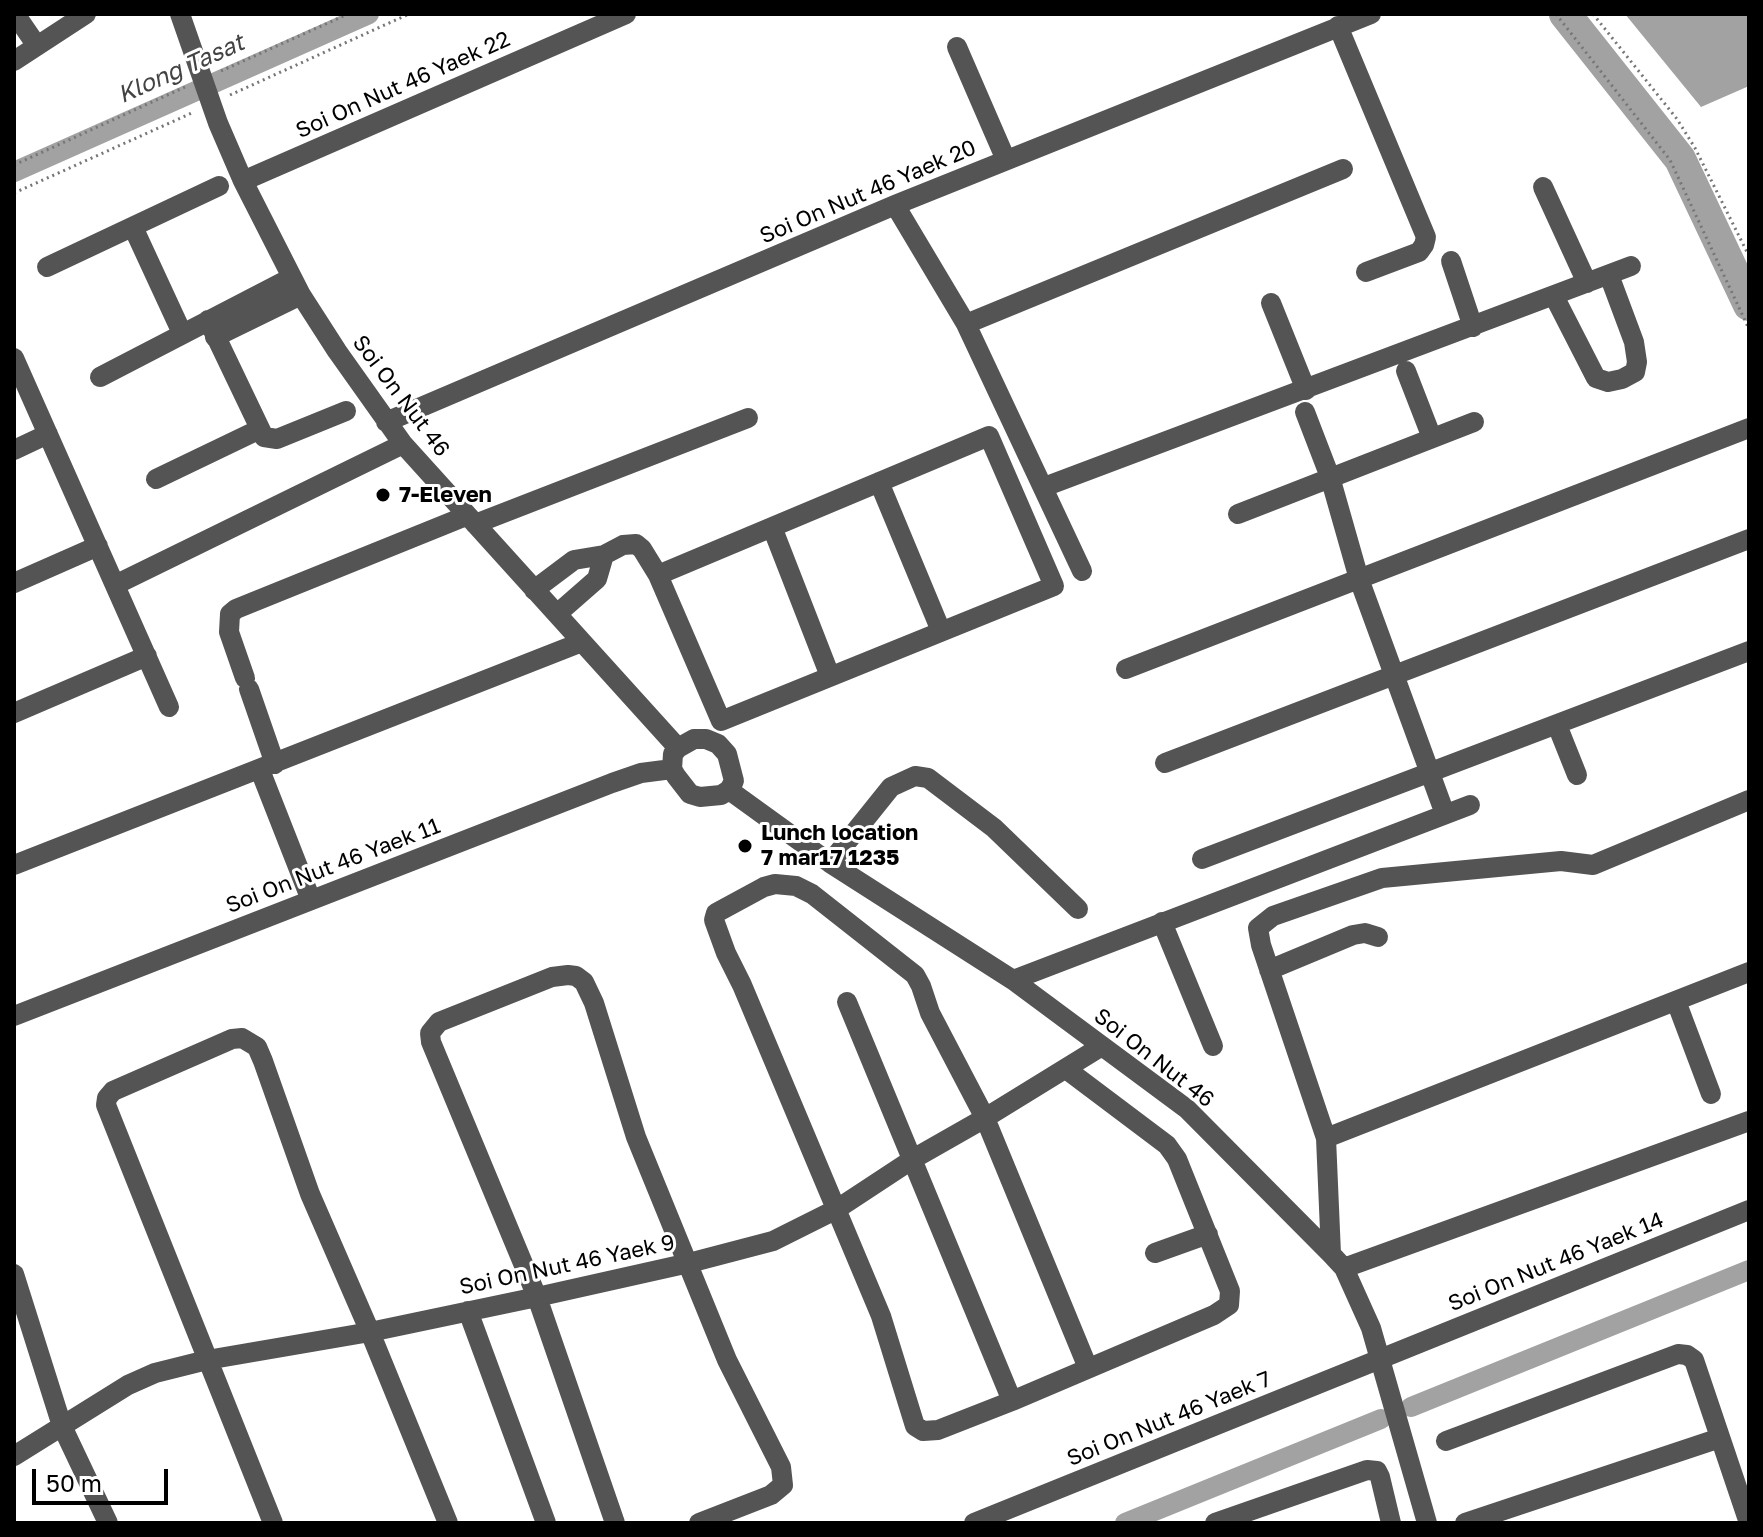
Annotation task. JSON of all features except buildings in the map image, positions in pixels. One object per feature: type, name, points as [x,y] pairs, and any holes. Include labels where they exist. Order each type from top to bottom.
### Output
[{"type":"street","points":[[15,14],[37,46]]},
{"type":"street","points":[[14,61],[86,14]]},
{"type":"street","name":"Soi On Nut 46","points":[[180,14],[214,114],[243,181],[296,286],[386,422],[678,748]]},
{"type":"street","name":"Soi On Nut 46 Yaek 22","points":[[243,181],[626,14]]},
{"type":"street","name":"Soi On Nut 46 Yaek 20","points":[[386,422],[895,205],[1369,14]]},
{"type":"street","points":[[1338,26],[1426,237],[1419,252],[1366,272]]},
{"type":"street","points":[[957,47],[1006,160]]},
{"type":"street","points":[[966,324],[1343,169]]},
{"type":"street","points":[[47,267],[219,186]]},
{"type":"street","points":[[1543,187],[1587,283]]},
{"type":"street","points":[[895,205],[966,324],[1082,571]]},
{"type":"street","points":[[133,227],[182,333]]},
{"type":"street","points":[[1451,261],[1473,327]]},
{"type":"street","points":[[1044,487],[1631,266]]},
{"type":"street","points":[[1554,296],[1596,378],[1608,382],[1622,379],[1635,372],[1637,362],[1634,342],[1609,275]]},
{"type":"street","points":[[100,377],[182,333],[212,328],[296,286]]},
{"type":"street","points":[[1271,303],[1306,390]]},
{"type":"street","points":[[212,328],[258,430],[264,437],[277,439],[346,411]]},
{"type":"street","points":[[14,358],[169,707]]},
{"type":"street","points":[[1406,371],[1432,438]]},
{"type":"street","points":[[1305,412],[1330,477],[1359,579],[1445,814]]},
{"type":"street","points":[[311,900],[229,632],[230,614],[236,609],[471,520],[748,418]]},
{"type":"street","points":[[1238,514],[1474,422]]},
{"type":"street","points":[[1126,669],[1749,428]]},
{"type":"street","points":[[156,479],[258,430]]},
{"type":"street","points":[[14,450],[48,434]]},
{"type":"street","points":[[534,590],[574,560],[604,555],[623,545],[636,544],[658,575],[721,721],[1054,586],[989,436],[658,575]]},
{"type":"street","points":[[115,585],[403,444]]},
{"type":"street","points":[[879,482],[941,631]]},
{"type":"street","points":[[772,527],[830,676]]},
{"type":"street","points":[[1165,763],[1749,539]]},
{"type":"street","points":[[14,583],[98,546]]},
{"type":"street","points":[[557,614],[597,579],[604,555]]},
{"type":"street","points":[[14,865],[582,642]]},
{"type":"street","points":[[1202,859],[1749,651]]},
{"type":"street","points":[[14,713],[147,656]]},
{"type":"street","points":[[1557,725],[1577,775]]},
{"type":"street","points":[[694,739],[706,739],[718,744],[727,754],[734,781],[729,790],[713,797],[700,797],[690,794],[672,769],[673,754],[678,748],[694,739]]},
{"type":"street","name":"Soi On Nut 46 Yaek 11","points":[[14,1016],[612,783],[641,773],[672,769]]},
{"type":"street","points":[[830,863],[891,787],[915,776],[928,778],[994,828],[1078,909]]},
{"type":"street","name":"Soi On Nut 46","points":[[729,790],[830,863],[1013,980],[1187,1109],[1338,1261],[1357,1294],[1381,1359],[1427,1523]]},
{"type":"street","points":[[1749,800],[1593,865],[1561,861],[1382,878],[1273,916],[1258,928],[1269,970],[1326,1138],[1338,1261],[1749,1121]]},
{"type":"street","points":[[1013,980],[1470,805]]},
{"type":"street","points":[[1066,1069],[1167,1145],[1184,1173],[1208,1234],[1230,1291],[1229,1305],[1214,1315],[1012,1401],[938,1430],[923,1431],[915,1426],[881,1316],[714,920],[720,909],[764,887],[775,884],[796,886],[812,894],[915,975],[930,1013],[985,1118],[1088,1368]]},
{"type":"street","points":[[1162,922],[1213,1046]]},
{"type":"street","points":[[1269,970],[1353,935],[1365,933],[1378,937]]},
{"type":"street","points":[[1326,1138],[1749,972]]},
{"type":"street","points":[[615,1523],[537,1297],[431,1042],[430,1033],[439,1022],[552,977],[576,976],[584,982],[594,1003],[636,1137],[727,1360],[781,1467],[783,1485],[771,1495],[699,1523]]},
{"type":"street","points":[[1676,1001],[1711,1094]]},
{"type":"street","points":[[847,1002],[1012,1401]]},
{"type":"street","points":[[273,1523],[108,1114],[107,1098],[113,1091],[232,1039],[242,1038],[257,1047],[310,1194],[448,1523]]},
{"type":"street","name":"Soi On Nut 46 Yaek 9","points":[[14,1456],[128,1385],[155,1373],[207,1360],[370,1332],[537,1297],[773,1241],[837,1209],[913,1159],[1102,1046]]},
{"type":"street","name":"Soi On Nut 46 Yaek 14","points":[[1381,1359],[1749,1210]]},
{"type":"street","points":[[1155,1253],[1208,1234]]},
{"type":"street","points":[[14,1274],[62,1426],[108,1523]]},
{"type":"street","points":[[468,1311],[546,1523]]},
{"type":"street","points":[[1446,1441],[1678,1354],[1687,1355],[1694,1360],[1749,1523]]},
{"type":"street","name":"Soi On Nut 46 Yaek 7","points":[[974,1523],[1381,1359]]},
{"type":"street","points":[[1465,1523],[1500,1517],[1720,1438]]},
{"type":"street","points":[[1215,1523],[1367,1470],[1377,1471],[1380,1477],[1391,1523]]},
{"type":"path","points":[[14,165],[201,77],[348,14]]},
{"type":"path","points":[[14,193],[214,114],[409,14]]},
{"type":"path","points":[[1556,14],[1670,160],[1749,329]]},
{"type":"path","points":[[1593,14],[1677,119],[1695,148],[1749,256]]},
{"type":"shaded area","points":[[1625,14],[1749,14],[1749,86],[1701,107]]},
{"type":"waterway","name":"Klong Tasat","points":[[14,172],[369,14]]},
{"type":"waterway","points":[[1565,14],[1680,159],[1749,305]]},
{"type":"waterway","points":[[1411,1407],[1749,1270]]},
{"type":"waterway","points":[[1125,1523],[1381,1419]]},
{"type":"place","name":"7-Eleven","points":[[383,495]]},
{"type":"place","name":"Lunch location 7 mar17 1235","points":[[745,846]]}]
